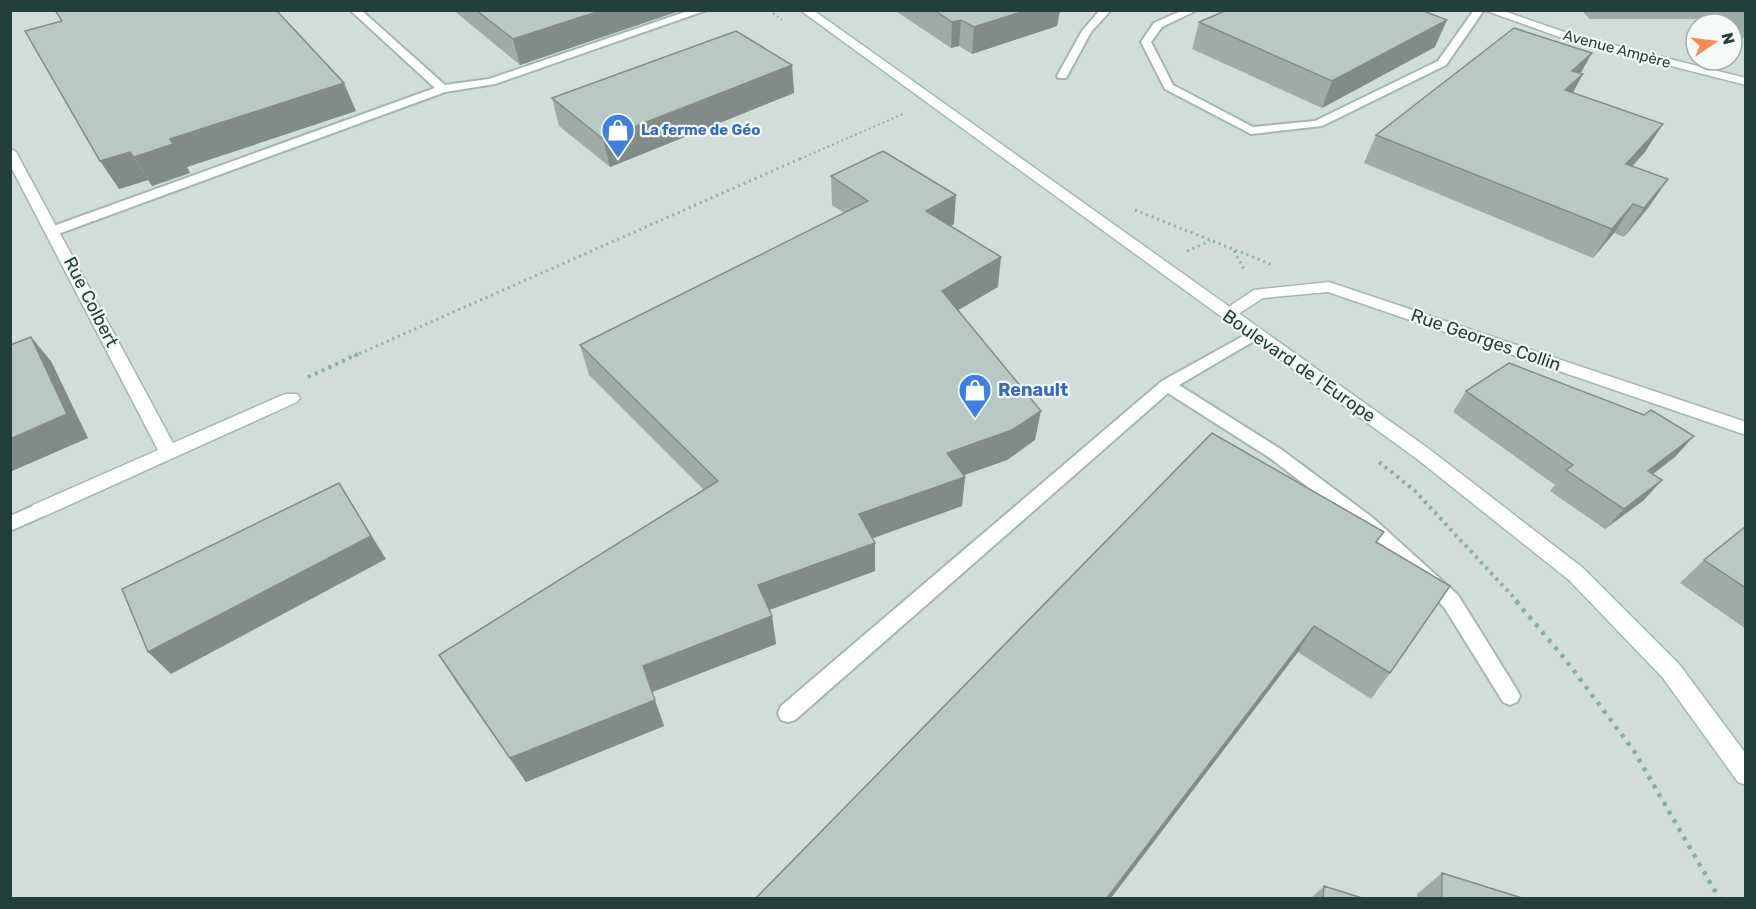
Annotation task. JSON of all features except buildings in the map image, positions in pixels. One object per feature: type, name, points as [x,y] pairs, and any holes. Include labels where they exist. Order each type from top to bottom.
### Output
[{"type":"street","name":"Boulevard de l'Europe","points":[[806,10],[1254,335],[1423,454],[1576,574],[1671,671],[1746,774]]},
{"type":"street","name":"Avenue Ampère","points":[[1489,10],[1569,37],[1746,82]]},
{"type":"street","name":"Rue Colbert","points":[[10,152],[169,453]]},
{"type":"street","name":"Rue Georges Collin","points":[[1226,314],[1259,293],[1329,288],[1746,429]]},
{"type":"street","points":[[40,510],[291,398]]},
{"type":"lane","points":[[355,10],[443,89]]},
{"type":"lane","points":[[53,231],[443,89],[491,82],[702,10]]},
{"type":"lane","points":[[1192,10],[1158,25],[1146,42],[1169,87],[1251,131],[1318,124],[1442,63],[1479,10]]},
{"type":"lane","points":[[1062,76],[1087,31],[1100,13]]},
{"type":"lane","points":[[788,713],[1168,385],[1254,335]]},
{"type":"lane","points":[[1168,385],[1276,454],[1367,523],[1451,601],[1510,696]]},
{"type":"lane","points":[[10,524],[40,510]]},
{"type":"path","points":[[769,10],[788,24]]},
{"type":"path","points":[[291,398],[298,381],[481,298],[908,112],[899,105]]},
{"type":"path","points":[[1127,207],[1276,267]]},
{"type":"path","points":[[1371,455],[1422,499],[1500,581],[1565,659],[1634,751],[1719,898]]},
{"type":"shaded area","points":[[11,11],[1745,11],[1745,898],[11,898]]},
{"type":"place","name":"La ferme de Géo","points":[[618,159]]},
{"type":"place","name":"Renault","points":[[975,419]]}]
